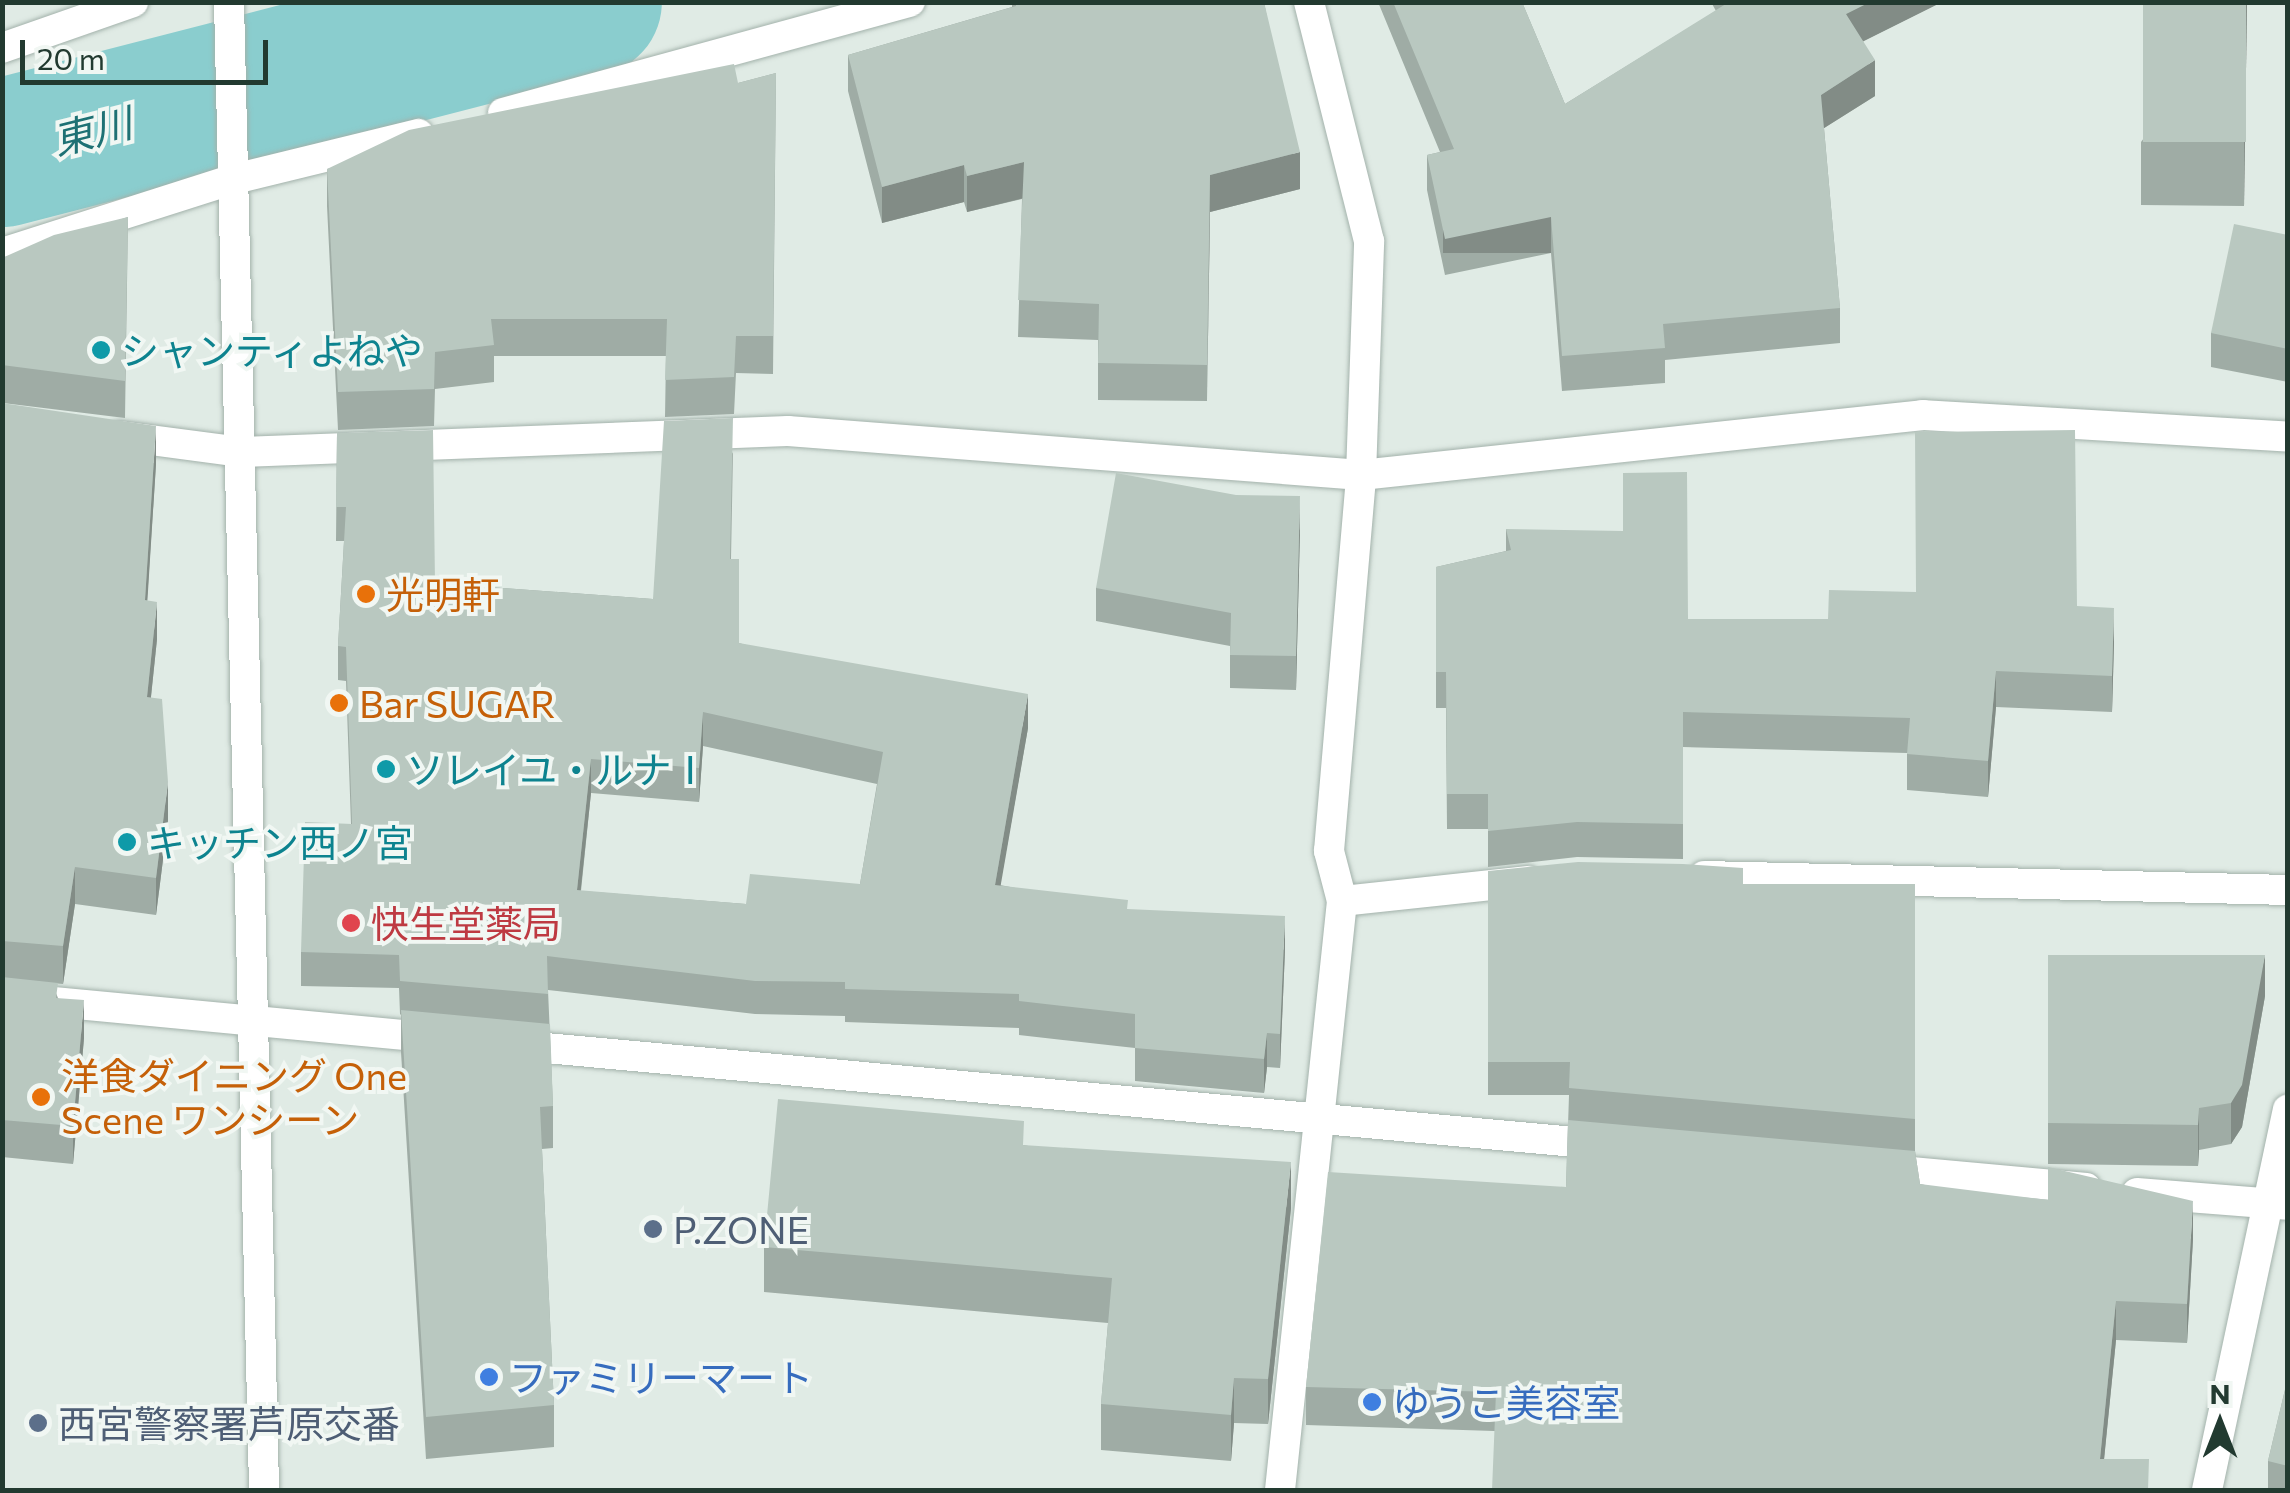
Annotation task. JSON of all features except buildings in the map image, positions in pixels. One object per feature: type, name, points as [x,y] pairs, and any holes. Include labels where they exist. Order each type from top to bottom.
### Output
[{"type":"street","points":[[2,48],[133,2]]},
{"type":"street","points":[[2,253],[234,165],[454,125],[761,48],[910,2]]},
{"type":"street","points":[[1280,1490],[1316,1118],[1328,1062],[1342,901],[1330,851],[1361,475],[1369,241],[1309,2]]},
{"type":"street","points":[[229,9],[242,452],[249,1021],[264,1490]]},
{"type":"street","points":[[95,432],[242,452],[788,431],[1361,475],[1923,414],[2288,437]]},
{"type":"street","points":[[1674,876],[2288,890]]},
{"type":"street","points":[[1342,901],[1558,878]]},
{"type":"street","points":[[2,997],[1633,1147]]},
{"type":"street","points":[[2207,1490],[2277,1205],[2288,1110]]},
{"type":"street","points":[[1850,1167],[2277,1205]]},
{"type":"waterway","name":"東川","points":[[2,153],[588,2]]},
{"type":"place","name":"シャンティよねや","points":[[101,350]]},
{"type":"place","name":"光明軒","points":[[366,594]]},
{"type":"place","name":"Bar SUGAR","points":[[339,703]]},
{"type":"place","name":"ソレイユ・ルナⅠ","points":[[386,769]]},
{"type":"place","name":"キッチン西ノ宮","points":[[127,842]]},
{"type":"place","name":"快生堂薬局","points":[[351,923]]},
{"type":"place","name":"洋食ダイニング One Scene ワンシーン","points":[[41,1097]]},
{"type":"place","name":"P.ZONE","points":[[653,1229]]},
{"type":"place","name":"ファミリーマート","points":[[489,1377]]},
{"type":"place","name":"ゆうこ美容室","points":[[1372,1402]]},
{"type":"place","name":"西宮警察署芦原交番","points":[[38,1423]]}]
